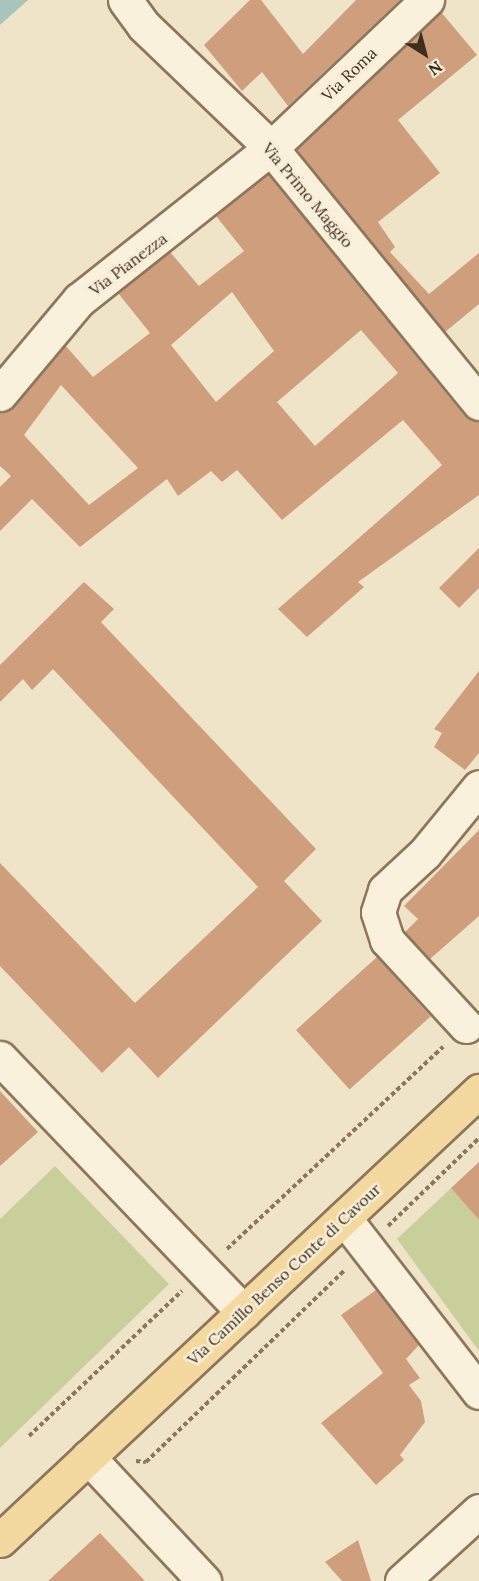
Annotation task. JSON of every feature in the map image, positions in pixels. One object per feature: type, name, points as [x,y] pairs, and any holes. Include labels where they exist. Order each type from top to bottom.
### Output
[{"type":"main road","name":"Via Camillo Benso Conte di Cavour","points":[[0,1540],[479,1091]]},
{"type":"street","name":"Via Primo Maggio","points":[[125,0],[144,26],[271,148],[479,403]]},
{"type":"street","name":"Via Roma","points":[[271,148],[427,0]]},
{"type":"street","name":"Via Pianezza","points":[[0,393],[80,300],[271,148]]},
{"type":"street","points":[[466,1026],[387,940],[378,912],[385,890],[425,853],[479,787]]},
{"type":"street","points":[[0,1058],[203,1272],[244,1312]]},
{"type":"street","points":[[344,1218],[479,1392]]},
{"type":"street","points":[[88,1457],[204,1581]]},
{"type":"street","points":[[402,1581],[479,1511]]},
{"type":"path","points":[[29,1436],[466,1026]]},
{"type":"path","points":[[88,1457],[146,1462],[368,1249],[479,1138]]},
{"type":"green space","points":[[55,1166],[169,1284],[0,1448],[0,1219]]},
{"type":"green space","points":[[451,1188],[479,1220],[479,1351],[397,1239]]},
{"type":"water","points":[[0,0],[28,0],[0,25]]},
{"type":"building","points":[[250,0],[261,0],[303,54],[356,0],[400,0],[288,106],[262,72],[242,91],[204,45]]},
{"type":"building","points":[[441,12],[477,55],[398,120],[440,173],[378,222],[395,247],[390,252],[429,294],[479,253],[479,304],[445,332],[297,150]]},
{"type":"building","points":[[268,174],[464,415],[479,421],[479,495],[358,582],[364,587],[307,637],[278,609],[442,465],[403,420],[282,520],[237,470],[222,482],[211,471],[178,496],[167,479],[80,547],[32,499],[0,531],[0,487],[11,476],[0,466],[0,412],[14,406],[65,345],[93,377],[150,333],[118,293],[170,252],[199,286],[244,251],[216,216]],"holes":[[[232,292],[274,351],[216,402],[171,345]],[[361,330],[398,373],[315,446],[277,402]],[[61,385],[138,468],[89,505],[24,435]]]},
{"type":"building","points":[[479,548],[479,588],[459,608],[439,588]]},
{"type":"building","points":[[84,582],[114,609],[101,622],[316,849],[284,881],[322,921],[158,1078],[129,1047],[102,1073],[0,966],[0,863],[135,1003],[258,887],[53,669],[32,690],[23,679],[0,702],[0,665]]},
{"type":"building","points":[[479,671],[479,753],[465,770],[434,747],[442,733],[434,729]]},
{"type":"building","points":[[479,830],[479,916],[430,959],[405,932],[418,919],[404,906]]},
{"type":"building","points":[[377,957],[431,1016],[350,1089],[296,1030]]},
{"type":"building","points":[[0,1091],[38,1132],[0,1166]]},
{"type":"building","points":[[479,1162],[479,1220],[451,1188]]},
{"type":"building","points":[[376,1290],[419,1345],[406,1359],[420,1378],[409,1385],[421,1401],[425,1422],[400,1455],[404,1460],[376,1485],[321,1423],[383,1373],[341,1315]]},
{"type":"building","points":[[100,1533],[145,1581],[48,1581]]},
{"type":"building","points":[[358,1540],[371,1581],[342,1581],[325,1562]]}]
